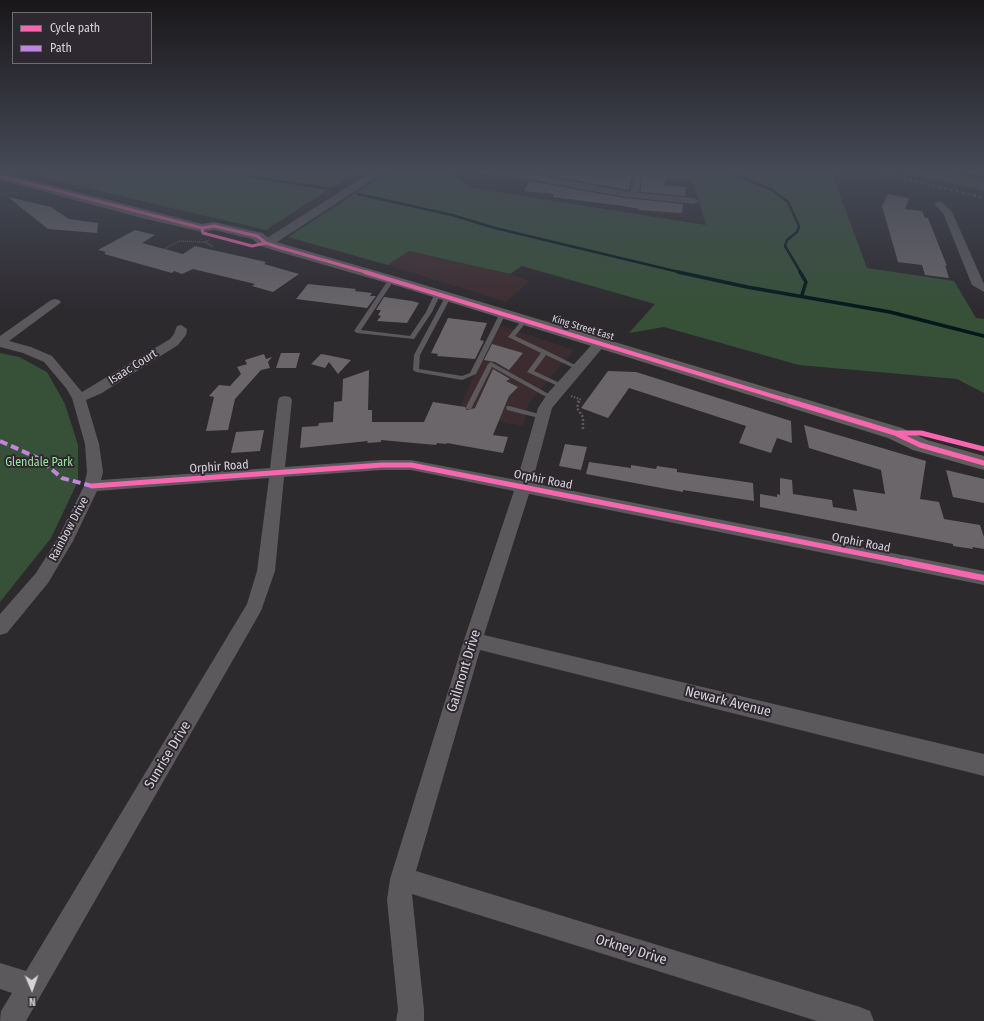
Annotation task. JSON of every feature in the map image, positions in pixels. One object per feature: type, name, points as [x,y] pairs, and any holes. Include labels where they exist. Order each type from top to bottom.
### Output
[{"type":"main road","name":"King Street East","points":[[151,219],[252,246],[266,243],[526,320],[895,433],[920,445],[984,463]]},
{"type":"main road","name":"King Street East","points":[[895,433],[921,433],[984,450]]},
{"type":"street","points":[[266,243],[304,219]]},
{"type":"street","points":[[950,219],[978,285],[984,289]]},
{"type":"street","points":[[0,343],[55,302]]},
{"type":"street","name":"Isaac Court","points":[[79,398],[97,390],[174,342],[180,335],[181,329]]},
{"type":"street","name":"Rainbow Drive","points":[[0,343],[27,350],[48,359],[72,386],[79,398],[92,444],[95,472],[92,486],[65,541],[42,578],[0,627]]},
{"type":"street","name":"Gailmont Drive","points":[[410,1021],[411,1010],[399,900],[402,879],[473,640],[523,487],[545,408],[553,388],[578,368],[600,343]]},
{"type":"street","name":"Sunrise Drive","points":[[11,1021],[255,606],[266,571],[286,400]]},
{"type":"street","name":"Orphir Road","points":[[92,486],[382,465],[411,465],[984,578]]},
{"type":"street","name":"Newark Avenue","points":[[473,640],[984,765]]},
{"type":"street","name":"Orkney Drive","points":[[402,879],[860,1021]]},
{"type":"street","points":[[0,976],[31,986]]},
{"type":"lane","points":[[391,280],[357,331],[412,338],[429,312],[443,295]]},
{"type":"lane","points":[[443,295],[417,355],[416,370],[462,378],[473,374],[502,313]]},
{"type":"lane","points":[[526,320],[511,337],[578,368]]},
{"type":"lane","points":[[545,352],[530,372],[553,388]]},
{"type":"lane","points":[[469,407],[491,364],[535,388],[553,388]]},
{"type":"lane","points":[[535,388],[553,388]]},
{"type":"lane","points":[[509,408],[543,417]]},
{"type":"path","points":[[205,234],[205,242]]},
{"type":"path","points":[[165,249],[181,237]]},
{"type":"path","points":[[179,240],[205,242],[212,246],[211,248]]},
{"type":"path","points":[[579,398],[577,408],[584,417],[583,430]]},
{"type":"shaded area","points":[[408,251],[510,274],[529,281],[506,302],[388,265]]},
{"type":"shaded area","points":[[496,324],[574,350],[528,404],[523,426],[457,414]]},
{"type":"green space","points":[[218,219],[284,219],[266,230]]},
{"type":"green space","points":[[316,219],[666,219],[706,225],[704,219],[849,219],[867,268],[954,281],[976,318],[984,319],[984,393],[957,379],[799,365],[664,327],[629,333],[655,304],[522,266],[510,274],[409,251],[388,265],[288,237]]},
{"type":"green space","name":"Glendale Park","points":[[0,353],[19,357],[47,372],[65,404],[78,445],[78,481],[51,538],[0,602]]},
{"type":"building","points":[[35,219],[68,219],[98,223],[97,233],[48,229]]},
{"type":"building","points":[[886,219],[928,219],[947,266],[945,265],[949,278],[925,275],[922,265],[898,262]]},
{"type":"building","points":[[135,230],[155,235],[142,243],[183,254],[195,246],[266,262],[264,264],[299,274],[273,292],[252,286],[255,284],[193,269],[182,274],[174,271],[172,273],[104,254],[106,252],[98,250]]},
{"type":"building","points":[[308,284],[356,289],[355,291],[372,293],[370,296],[376,296],[367,308],[296,299]]},
{"type":"building","points":[[384,297],[419,303],[407,323],[377,321],[381,316],[378,315],[381,310],[376,310]]},
{"type":"building","points":[[448,318],[487,323],[480,340],[484,341],[475,359],[437,356],[438,354],[431,353]]},
{"type":"building","points":[[492,344],[523,353],[509,370],[495,362],[484,360]]},
{"type":"building","points":[[281,353],[300,353],[296,368],[276,368]]},
{"type":"building","points":[[264,354],[266,359],[272,357],[268,362],[270,368],[261,370],[235,399],[228,430],[206,431],[214,397],[209,396],[219,385],[230,386],[241,374],[237,367],[247,364],[245,360]]},
{"type":"building","points":[[321,354],[351,360],[338,374],[329,362],[325,368],[311,364]]},
{"type":"building","points":[[493,369],[510,379],[506,381],[518,387],[509,396],[493,435],[508,437],[503,453],[447,443],[437,443],[436,445],[381,440],[381,442],[367,443],[368,441],[300,448],[302,427],[318,426],[319,423],[333,422],[334,402],[342,401],[343,379],[369,370],[368,410],[372,410],[372,422],[424,422],[433,402],[465,407],[467,410],[475,408]]},
{"type":"building","points":[[608,371],[636,372],[791,421],[792,443],[777,438],[771,453],[739,443],[746,426],[629,388],[608,418],[581,408]]},
{"type":"building","points":[[804,425],[926,461],[920,499],[939,502],[944,519],[980,525],[984,537],[984,549],[953,546],[953,544],[760,507],[760,494],[777,497],[777,494],[780,495],[780,478],[792,480],[793,494],[832,500],[833,507],[857,511],[853,489],[885,494],[881,470],[809,448]]},
{"type":"building","points":[[264,430],[260,451],[231,453],[236,432]]},
{"type":"building","points":[[565,444],[587,447],[581,470],[559,466]]},
{"type":"building","points":[[589,462],[631,468],[631,465],[656,469],[657,466],[677,469],[677,472],[753,483],[754,501],[683,490],[683,492],[586,474]]},
{"type":"building","points":[[946,470],[984,479],[984,503],[953,497]]},
{"type":"waterway","points":[[464,219],[495,228],[683,273]]},
{"type":"waterway","points":[[796,219],[799,226],[797,232],[787,240],[785,246],[801,273]]},
{"type":"waterway","points":[[678,272],[747,287],[890,312],[984,336]]},
{"type":"waterway","points":[[800,272],[806,282],[802,295]]},
{"type":"marked path","points":[[0,441],[38,458],[62,478],[92,486]]},
{"type":"cycle path","points":[[162,219],[202,228],[214,226],[257,236],[266,243],[278,247],[406,284],[895,433],[920,445],[984,463]]},
{"type":"cycle path","points":[[202,228],[203,233],[252,246],[266,243]]},
{"type":"cycle path","points":[[897,433],[921,433],[984,449]]},
{"type":"cycle path","points":[[92,486],[382,465],[411,465],[984,578]]}]
